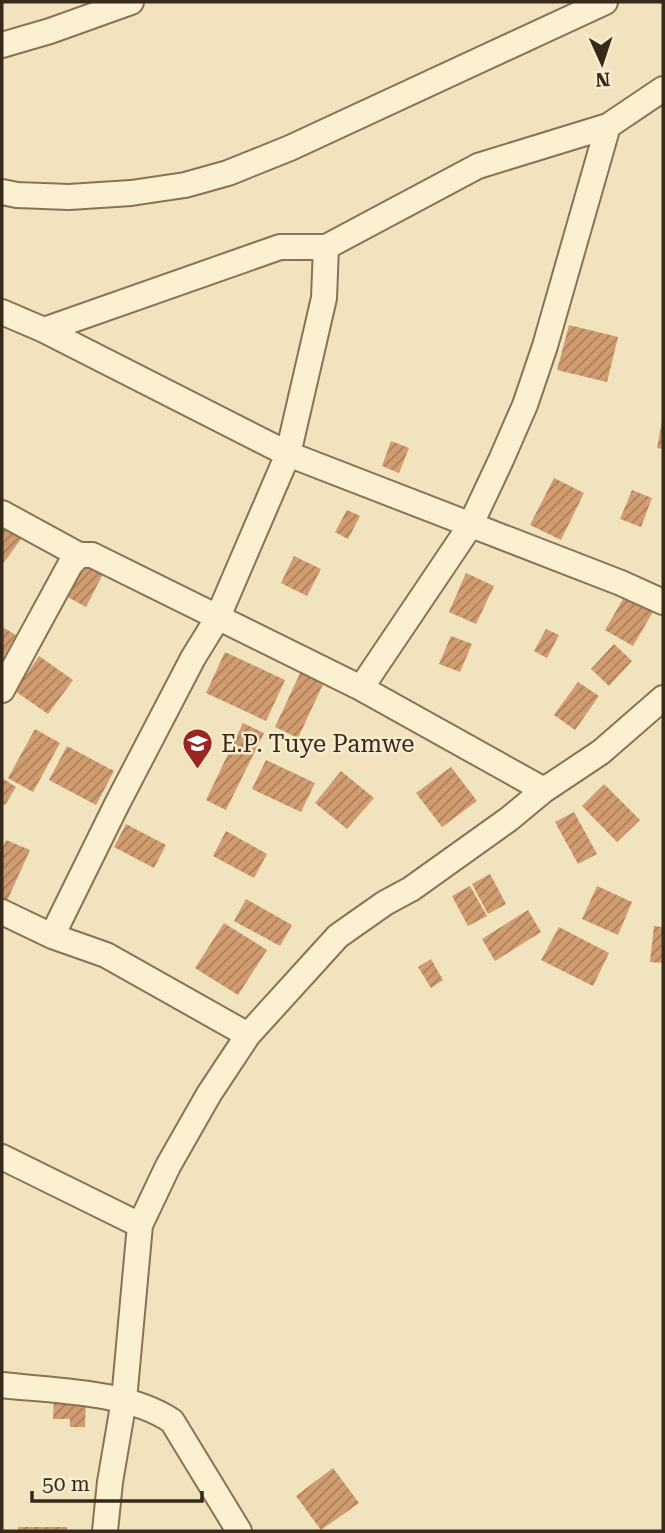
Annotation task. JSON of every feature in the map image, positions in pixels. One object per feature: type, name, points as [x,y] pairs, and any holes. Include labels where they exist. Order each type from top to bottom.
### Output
[{"type":"street","points":[[2,44],[50,31],[131,2]]},
{"type":"street","points":[[2,192],[69,197],[119,194],[185,185],[228,173],[290,148],[605,2]]},
{"type":"street","points":[[44,330],[280,247],[326,247],[478,166],[608,126],[663,89]]},
{"type":"street","points":[[361,688],[470,526],[525,405],[608,126]]},
{"type":"street","points":[[52,936],[117,804],[193,658],[217,619],[288,454],[324,298],[326,247]]},
{"type":"street","points":[[2,312],[44,330],[288,454],[621,583],[663,602]]},
{"type":"street","points":[[2,513],[79,555],[92,555],[361,688],[544,790]]},
{"type":"street","points":[[2,690],[70,565],[79,555]]},
{"type":"street","points":[[105,1531],[124,1399],[140,1225],[168,1166],[209,1094],[248,1035],[338,936],[385,903],[411,889],[509,819],[544,790],[601,752],[663,698]]},
{"type":"street","points":[[2,912],[52,936],[106,955],[248,1035]]},
{"type":"street","points":[[2,1157],[140,1225]]},
{"type":"street","points":[[2,1385],[124,1399],[155,1409],[172,1421],[239,1531]]},
{"type":"building","points":[[569,325],[618,337],[607,382],[557,370]]},
{"type":"building","points":[[663,421],[663,449],[657,448]]},
{"type":"building","points":[[391,441],[409,448],[399,473],[382,466]]},
{"type":"building","points":[[554,478],[584,493],[561,540],[530,525]]},
{"type":"building","points":[[632,490],[652,498],[641,527],[620,519]]},
{"type":"building","points":[[347,510],[360,516],[348,539],[335,532]]},
{"type":"building","points":[[2,526],[21,539],[2,565]]},
{"type":"building","points":[[294,556],[321,569],[307,596],[281,583]]},
{"type":"building","points":[[82,559],[105,570],[86,607],[64,595]]},
{"type":"building","points":[[466,573],[494,586],[476,624],[449,612]]},
{"type":"building","points":[[626,594],[654,610],[633,646],[605,630]]},
{"type":"building","points":[[2,627],[16,635],[2,660]]},
{"type":"building","points":[[546,629],[559,635],[547,658],[534,651]]},
{"type":"building","points":[[451,636],[472,644],[460,672],[439,664]]},
{"type":"building","points":[[614,644],[632,661],[609,686],[591,669]]},
{"type":"building","points":[[225,652],[285,680],[266,721],[206,693]]},
{"type":"building","points":[[39,656],[73,680],[48,714],[15,691]]},
{"type":"building","points":[[302,669],[325,680],[298,738],[275,727]]},
{"type":"building","points":[[578,682],[599,696],[575,730],[554,715]]},
{"type":"building","points":[[243,723],[264,733],[226,810],[206,800]]},
{"type":"building","points":[[35,729],[60,743],[33,792],[8,778]]},
{"type":"building","points":[[67,746],[114,771],[96,805],[49,780]]},
{"type":"building","points":[[266,760],[315,783],[301,812],[252,789]]},
{"type":"building","points":[[451,767],[477,801],[442,827],[416,793]]},
{"type":"building","points":[[341,771],[374,798],[347,829],[315,803]]},
{"type":"building","points":[[2,778],[16,787],[5,805],[2,803]]},
{"type":"building","points":[[604,784],[640,820],[617,842],[582,806]]},
{"type":"building","points":[[574,812],[597,854],[578,864],[555,822]]},
{"type":"building","points":[[126,824],[166,845],[154,868],[114,847]]},
{"type":"building","points":[[226,831],[267,854],[254,878],[213,856]]},
{"type":"building","points":[[6,840],[30,850],[6,903],[2,902],[2,849]]},
{"type":"building","points":[[490,874],[506,904],[488,914],[472,884]]},
{"type":"building","points":[[470,886],[487,916],[468,926],[452,896]]},
{"type":"building","points":[[597,886],[632,902],[618,935],[582,919]]},
{"type":"building","points":[[246,899],[292,925],[280,946],[234,921]]},
{"type":"building","points":[[528,910],[541,932],[495,961],[482,939]]},
{"type":"building","points":[[224,923],[267,950],[238,995],[195,968]]},
{"type":"building","points":[[654,926],[663,927],[663,963],[650,962]]},
{"type":"building","points":[[559,927],[609,953],[593,986],[541,960]]},
{"type":"building","points":[[431,959],[443,980],[431,988],[418,967]]},
{"type":"building","points":[[54,1397],[86,1398],[85,1427],[70,1427],[70,1419],[53,1419]]},
{"type":"building","points":[[333,1468],[359,1503],[321,1530],[296,1496]]},
{"type":"building","points":[[18,1527],[67,1527],[67,1531],[18,1531]]},
{"type":"place","name":"E.P. Tuye Pamwe","points":[[198,771]]}]
